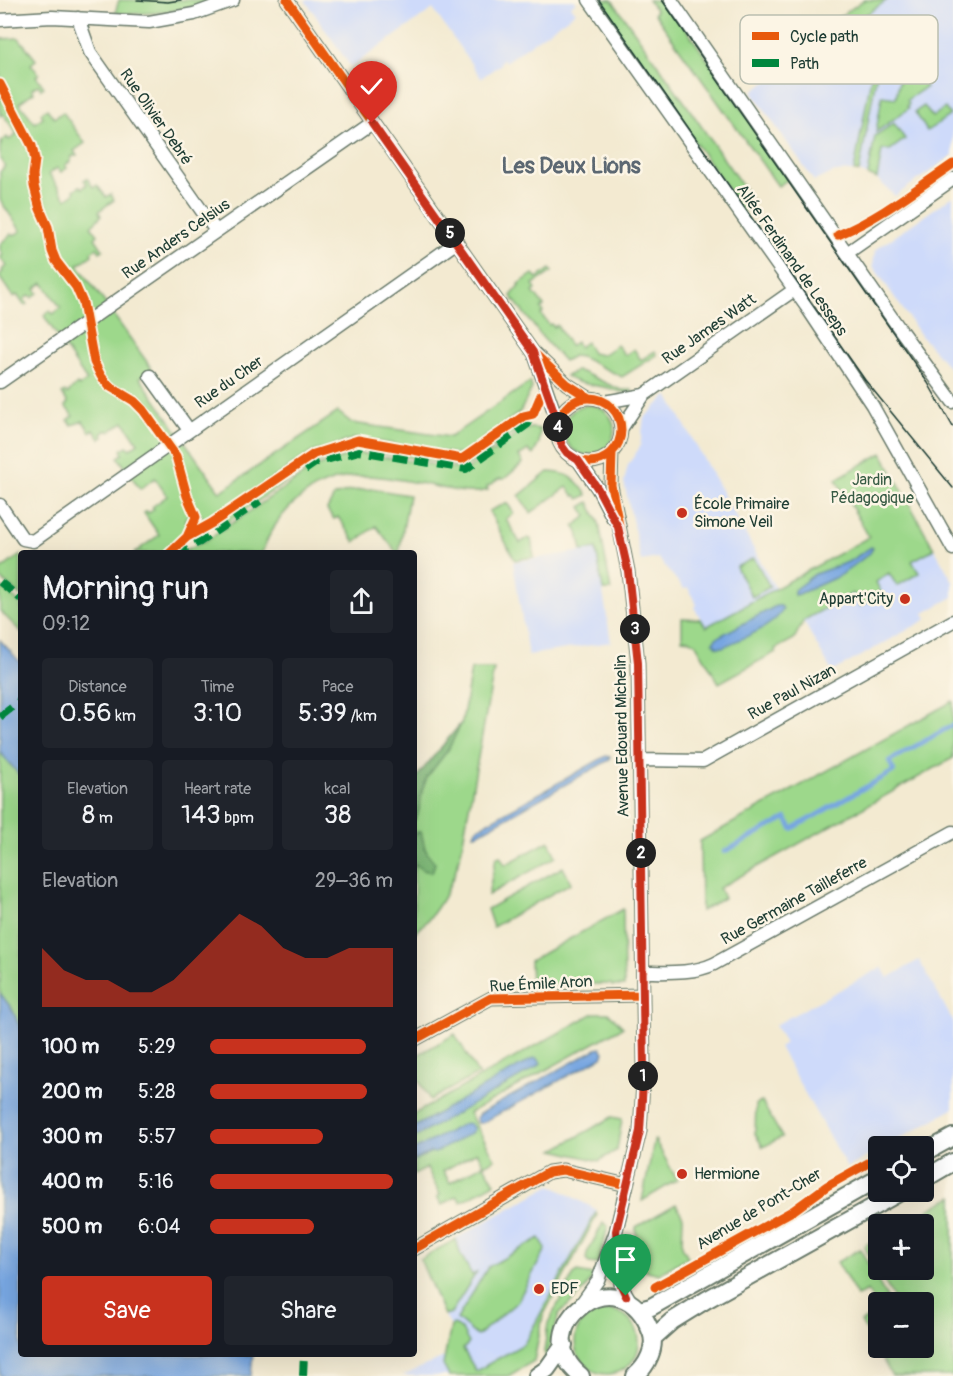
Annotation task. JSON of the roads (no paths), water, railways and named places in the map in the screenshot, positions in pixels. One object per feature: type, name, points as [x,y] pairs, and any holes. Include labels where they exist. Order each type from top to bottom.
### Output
[{"type":"main road","points":[[934,1147],[953,1137]]},
{"type":"main road","points":[[934,1173],[953,1162]]},
{"type":"main road","name":"Avenue de Pont-Cher","points":[[636,1306],[651,1307],[868,1184]]},
{"type":"main road","points":[[654,1337],[672,1321],[706,1300],[882,1202]]},
{"type":"main road","points":[[581,1376],[570,1364],[564,1345],[567,1324],[580,1306],[591,1299],[605,1296],[618,1297],[636,1306],[646,1318],[654,1337],[647,1369],[635,1376]]},
{"type":"main road","points":[[537,1376],[547,1369],[564,1345]]},
{"type":"street","points":[[0,20],[78,18],[149,22],[194,14],[233,0]]},
{"type":"street","points":[[287,0],[533,352],[567,384],[589,398],[604,402],[616,413],[621,429],[620,439],[612,452],[596,461],[578,460],[567,453],[562,446],[558,423],[533,352]]},
{"type":"street","name":"Allée Ferdinand de Lesseps","points":[[589,0],[794,290],[872,405],[953,549]]},
{"type":"street","points":[[671,0],[953,402]]},
{"type":"street","name":"Rue Olivier Debré","points":[[78,18],[90,52],[216,231]]},
{"type":"street","name":"Rue Anders Celsius","points":[[0,382],[372,123]]},
{"type":"street","points":[[847,253],[953,179]]},
{"type":"street","name":"Rue du Cher","points":[[0,505],[20,535],[27,541],[33,541],[457,242]]},
{"type":"street","name":"Rue James Watt","points":[[621,429],[644,395],[794,290]]},
{"type":"street","points":[[150,376],[189,430]]},
{"type":"street","name":"Rue James Watt","points":[[604,402],[644,395]]},
{"type":"street","points":[[558,423],[569,406],[589,398]]},
{"type":"street","name":"Avenue Edouard Michelin","points":[[580,1306],[598,1280],[616,1231],[640,1131],[644,1067],[638,663],[628,571],[611,485],[612,452]]},
{"type":"street","name":"Avenue Edouard Michelin","points":[[578,460],[598,489],[618,527]]},
{"type":"street","name":"Rue Paul Nizan","points":[[639,760],[703,761],[953,621]]},
{"type":"street","name":"Rue Germaine Tailleferre","points":[[643,972],[707,968],[953,832]]},
{"type":"street","name":"Rue Émile Aron","points":[[417,1038],[491,998],[643,995]]},
{"type":"street","points":[[417,1247],[549,1172],[563,1170],[627,1185]]},
{"type":"street","name":"Avenue Edouard Michelin","points":[[616,1231],[621,1285],[636,1306]]},
{"type":"water","points":[[871,547],[873,548],[870,553],[841,575],[794,595],[794,590],[815,574],[848,562]]},
{"type":"water","points":[[776,606],[781,606],[783,609],[765,627],[723,647],[717,647],[713,642],[716,638]]},
{"type":"water","points":[[0,640],[18,660],[18,773],[0,752]]},
{"type":"water","points":[[606,756],[610,757],[609,760],[474,834],[476,829]]},
{"type":"water","points":[[0,993],[12,1009],[18,1023],[18,1357],[253,1357],[251,1376],[0,1376]]},
{"type":"water","points":[[601,1048],[604,1052],[602,1057],[482,1123],[478,1123],[476,1118],[479,1114]]},
{"type":"water","points":[[534,1058],[541,1063],[417,1136],[417,1125]]},
{"type":"water","points":[[465,1123],[470,1124],[474,1129],[471,1133],[435,1153],[431,1152],[417,1159],[417,1148]]},
{"type":"waterway","points":[[724,852],[786,818],[792,829],[894,771],[889,761],[953,725]]},
{"type":"tram line","points":[[137,0],[168,2],[181,0]]},
{"type":"tram line","points":[[599,0],[865,380],[953,488]]},
{"type":"tram line","points":[[662,0],[928,383],[953,427]]},
{"type":"place","name":"École Primaire Simone Veil","points":[[682,513]]},
{"type":"place","name":"Appart'City","points":[[905,599]]},
{"type":"place","name":"Hermione","points":[[682,1174]]},
{"type":"place","name":"EDF","points":[[539,1289]]},
{"type":"district","name":"Les Deux Lions","points":[[571,166]]},
{"type":"park label","name":"Jardin Pédagogique","points":[[872,489]]}]
